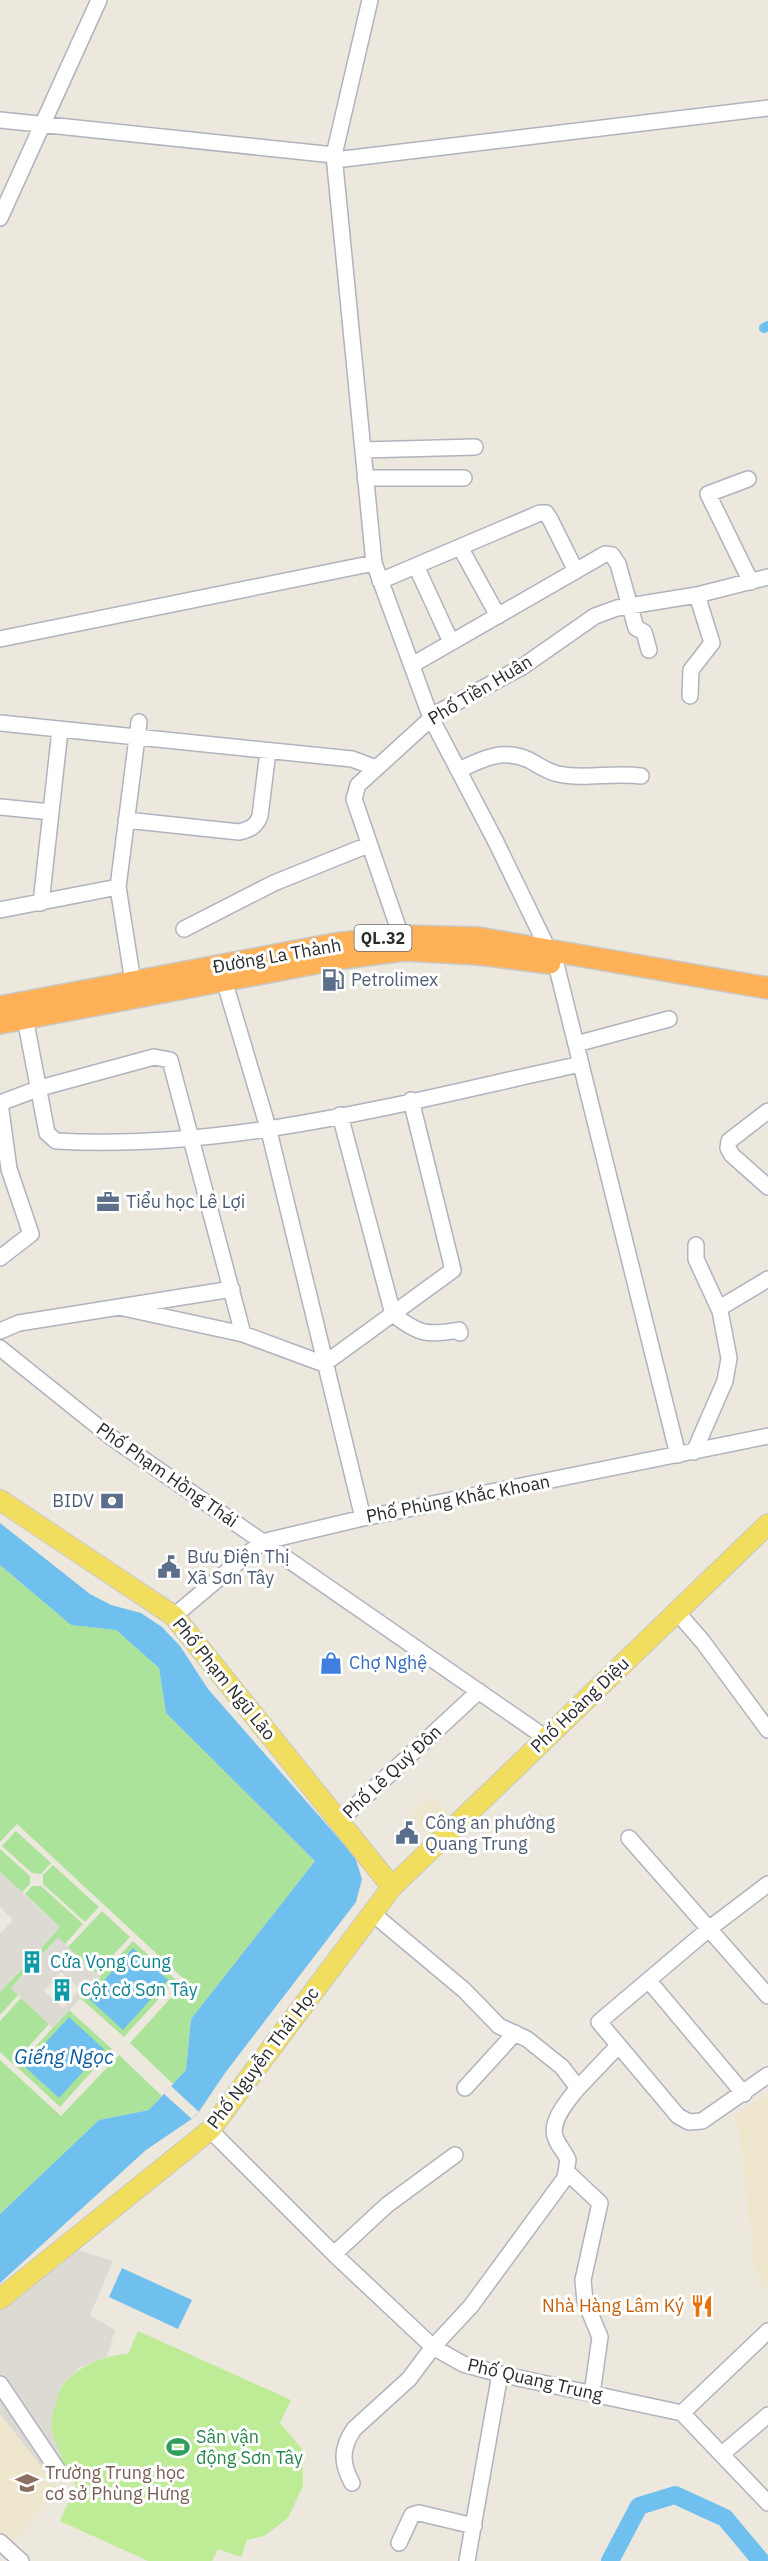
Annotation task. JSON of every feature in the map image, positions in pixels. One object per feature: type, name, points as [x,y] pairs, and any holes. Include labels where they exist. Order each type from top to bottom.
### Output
[{"type":"highway","name":"Đường La Thành","points":[[0,1007],[335,944],[401,936],[478,938],[552,956],[768,1001]]},
{"type":"highway","name":"Đường La Thành","points":[[0,1023],[342,958],[404,950],[552,956],[768,988]]},
{"type":"main road","name":"Phố Phạm Ngũ Lão","points":[[0,1500],[174,1616],[339,1821]]},
{"type":"main road","name":"Phố Hoàng Diệu","points":[[392,1887],[768,1524]]},
{"type":"main road","name":"Phố Lê Quý Đôn","points":[[339,1821],[392,1887]]},
{"type":"main road","name":"Phố Nguyễn Thái Học","points":[[0,2299],[210,2130],[392,1887]]},
{"type":"street","points":[[0,218],[99,0]]},
{"type":"street","points":[[370,0],[335,158],[374,563],[431,717],[552,956],[678,1455]]},
{"type":"street","points":[[0,120],[44,123],[335,158],[768,108]]},
{"type":"street","points":[[363,450],[475,447]]},
{"type":"street","points":[[365,478],[464,478]]},
{"type":"street","points":[[748,479],[708,494],[750,582]]},
{"type":"street","points":[[380,581],[540,513],[546,513],[576,571]]},
{"type":"street","points":[[460,547],[498,616]]},
{"type":"street","points":[[412,665],[605,554],[612,555],[618,564],[636,628],[644,632],[649,650]]},
{"type":"street","points":[[0,639],[374,563]]},
{"type":"street","points":[[416,566],[452,642]]},
{"type":"street","name":"Phố Tiền Huân","points":[[401,936],[354,799],[354,792],[358,784],[431,717],[452,703],[522,667],[586,621],[630,605],[697,595],[768,577]]},
{"type":"street","points":[[690,696],[691,669],[712,643],[697,595]]},
{"type":"street","points":[[133,982],[118,887],[139,722]]},
{"type":"street","points":[[0,723],[352,759],[376,768]]},
{"type":"street","points":[[41,903],[60,730]]},
{"type":"street","points":[[126,820],[239,832],[248,830],[257,824],[260,816],[268,751]]},
{"type":"street","points":[[459,770],[486,757],[505,754],[519,755],[557,774],[581,776],[614,773],[641,776]]},
{"type":"street","points":[[0,807],[51,812]]},
{"type":"street","points":[[184,929],[274,884],[368,845]]},
{"type":"street","points":[[0,910],[118,887]]},
{"type":"street","points":[[224,980],[269,1131],[363,1518]]},
{"type":"street","points":[[25,1018],[47,1133],[56,1142],[193,1138],[269,1131],[581,1064]]},
{"type":"street","points":[[576,1044],[669,1020]]},
{"type":"street","points":[[0,1258],[31,1234],[9,1169],[0,1103],[37,1089],[154,1057],[163,1057],[170,1060],[175,1071],[243,1334]]},
{"type":"street","points":[[324,1364],[453,1270],[411,1100]]},
{"type":"street","points":[[768,1111],[739,1131],[729,1141],[728,1148],[732,1155],[768,1187]]},
{"type":"street","points":[[340,1115],[393,1314],[413,1330],[427,1334],[459,1330],[460,1333]]},
{"type":"street","points":[[694,1452],[725,1381],[729,1358],[720,1311],[696,1259],[696,1245]]},
{"type":"street","points":[[720,1311],[723,1306],[768,1279]]},
{"type":"street","points":[[0,1331],[19,1323],[232,1289]]},
{"type":"street","points":[[119,1307],[243,1334],[324,1364]]},
{"type":"street","name":"Phố Phạm Hồng Thái","points":[[0,1348],[111,1437],[546,1737]]},
{"type":"street","name":"Phố Phùng Khắc Khoan","points":[[174,1616],[262,1542],[363,1518],[768,1436]]},
{"type":"street","points":[[677,1612],[704,1642],[768,1730]]},
{"type":"street","name":"Phố Lê Quý Đôn","points":[[339,1821],[479,1691]]},
{"type":"street","points":[[629,1838],[768,1996]]},
{"type":"street","points":[[768,1884],[710,1928],[599,2022],[617,2047],[678,2116],[689,2122],[702,2121],[744,2094],[768,2075]]},
{"type":"street","points":[[372,1912],[464,1990],[499,2026],[527,2039],[562,2067],[578,2088]]},
{"type":"street","points":[[649,1981],[744,2094]]},
{"type":"street","points":[[465,2088],[515,2033]]},
{"type":"street","points":[[352,2483],[343,2460],[347,2439],[363,2419],[409,2379],[433,2347],[471,2306],[557,2191],[567,2172],[568,2160],[556,2139],[555,2125],[578,2088],[617,2047]]},
{"type":"street","name":"Phố Quang Trung","points":[[210,2130],[334,2254],[433,2347],[463,2364],[500,2374],[682,2413]]},
{"type":"street","points":[[334,2254],[387,2205],[454,2155]]},
{"type":"street","points":[[567,2172],[600,2203],[583,2280],[585,2301],[600,2337],[592,2394]]},
{"type":"street","points":[[766,2498],[682,2413],[768,2331]]},
{"type":"street","points":[[467,2561],[500,2374]]},
{"type":"street","points":[[0,2384],[57,2469]]},
{"type":"street","points":[[722,2454],[768,2415]]},
{"type":"street","points":[[399,2543],[412,2516],[419,2513],[474,2526]]},
{"type":"street","points":[[0,2542],[21,2561]]},
{"type":"shaded area","points":[[432,1795],[454,1820],[432,1838],[410,1816]]},
{"type":"shaded area","points":[[0,1872],[60,1927],[0,1992],[0,1934],[13,1920],[0,1907]]},
{"type":"shaded area","points":[[58,1937],[100,1977],[53,2028],[11,1988]],"holes":[[[61,1972],[80,1989],[63,2008],[44,1991]]]},
{"type":"shaded area","points":[[768,2093],[768,2290],[755,2270],[739,2130],[733,2118]]},
{"type":"shaded area","points":[[75,2249],[113,2261],[90,2315],[115,2330],[107,2356],[80,2367],[61,2386],[52,2416],[51,2431],[62,2456],[48,2475],[0,2414],[0,2309]]},
{"type":"shaded area","name":"Trường Trung học cơ sở Phùng Hưng","points":[[0,2414],[59,2490],[10,2544],[0,2535]]},
{"type":"green space","points":[[0,1565],[71,1625],[116,1630],[159,1668],[166,1713],[315,1861],[191,2019],[186,2070],[173,2084],[130,2043],[186,1981],[17,1824],[0,1842]]},
{"type":"green space","points":[[16,1831],[51,1863],[41,1874],[32,1873],[2,1846]]},
{"type":"green space","points":[[0,1849],[30,1876],[30,1884],[22,1892],[0,1872]]},
{"type":"green space","points":[[53,1865],[99,1907],[85,1922],[43,1884],[43,1875]]},
{"type":"green space","points":[[32,1886],[41,1886],[83,1924],[65,1944],[58,1938],[39,1957],[36,1954],[60,1927],[25,1894]]},
{"type":"green space","points":[[102,1911],[130,1937],[96,1973],[68,1947]]},
{"type":"green space","name":"Giếng Ngọc","points":[[133,1941],[176,1980],[124,2037],[80,1998]]},
{"type":"green space","points":[[24,1967],[27,1970],[11,1988],[18,1995],[0,2015],[0,1992]]},
{"type":"green space","points":[[21,1998],[49,2024],[13,2064],[0,2052],[0,2021]]},
{"type":"green space","name":"Giếng Ngọc","points":[[69,2010],[112,2049],[60,2107],[17,2067]]},
{"type":"green space","points":[[119,2055],[162,2096],[149,2110],[99,2120],[0,2214],[0,2060],[61,2116]]},
{"type":"green space","name":"Sân vận động Sơn Tây","points":[[138,2331],[291,2400],[280,2423],[302,2449],[303,2486],[288,2518],[264,2536],[247,2540],[241,2557],[218,2549],[212,2561],[148,2561],[60,2521],[76,2485],[57,2464],[62,2456],[53,2437],[51,2418],[54,2401],[62,2386],[74,2374],[108,2357],[128,2354]]},
{"type":"water","points":[[0,1523],[90,1594],[111,1605],[141,1613],[162,1627],[180,1646],[208,1689],[355,1857],[362,1879],[356,1902],[225,2073],[196,2116],[146,2150],[0,2283],[0,2214],[99,2120],[149,2110],[186,2070],[191,2019],[315,1861],[166,1713],[159,1668],[116,1630],[71,1625],[0,1565]]},
{"type":"water","name":"Giếng Ngọc","points":[[133,1948],[168,1980],[123,2030],[88,1998]]},
{"type":"water","name":"Giếng Ngọc","points":[[69,2017],[104,2049],[59,2098],[24,2066]]},
{"type":"water","points":[[122,2268],[192,2300],[178,2329],[109,2297]]},
{"type":"pier","points":[[171,2086],[199,2112],[192,2119],[164,2094]]},
{"type":"waterway","points":[[764,328],[768,326]]},
{"type":"waterway","points":[[610,2561],[639,2506],[675,2495],[725,2518],[761,2561]]},
{"type":"place","name":"Petrolimex","points":[[333,980]]},
{"type":"place","name":"Tiểu học Lê Lợi","points":[[108,1202]]},
{"type":"place","name":"BIDV","points":[[112,1501]]},
{"type":"place","name":"Bưu Điện Thị Xã Sơn Tây","points":[[169,1567]]},
{"type":"place","name":"Chợ Nghệ","points":[[331,1663]]},
{"type":"place","name":"Công an phường Quang Trung","points":[[407,1833]]},
{"type":"place","name":"Cửa Vọng Cung","points":[[32,1962]]},
{"type":"place","name":"Cột cờ Sơn Tây","points":[[62,1990]]},
{"type":"place","name":"Nhà Hàng Lâm Ký","points":[[702,2306]]},
{"type":"place","name":"Sân vận động Sơn Tây","points":[[178,2447]]},
{"type":"place","name":"Trường Trung học cơ sở Phùng Hưng","points":[[27,2483]]}]
